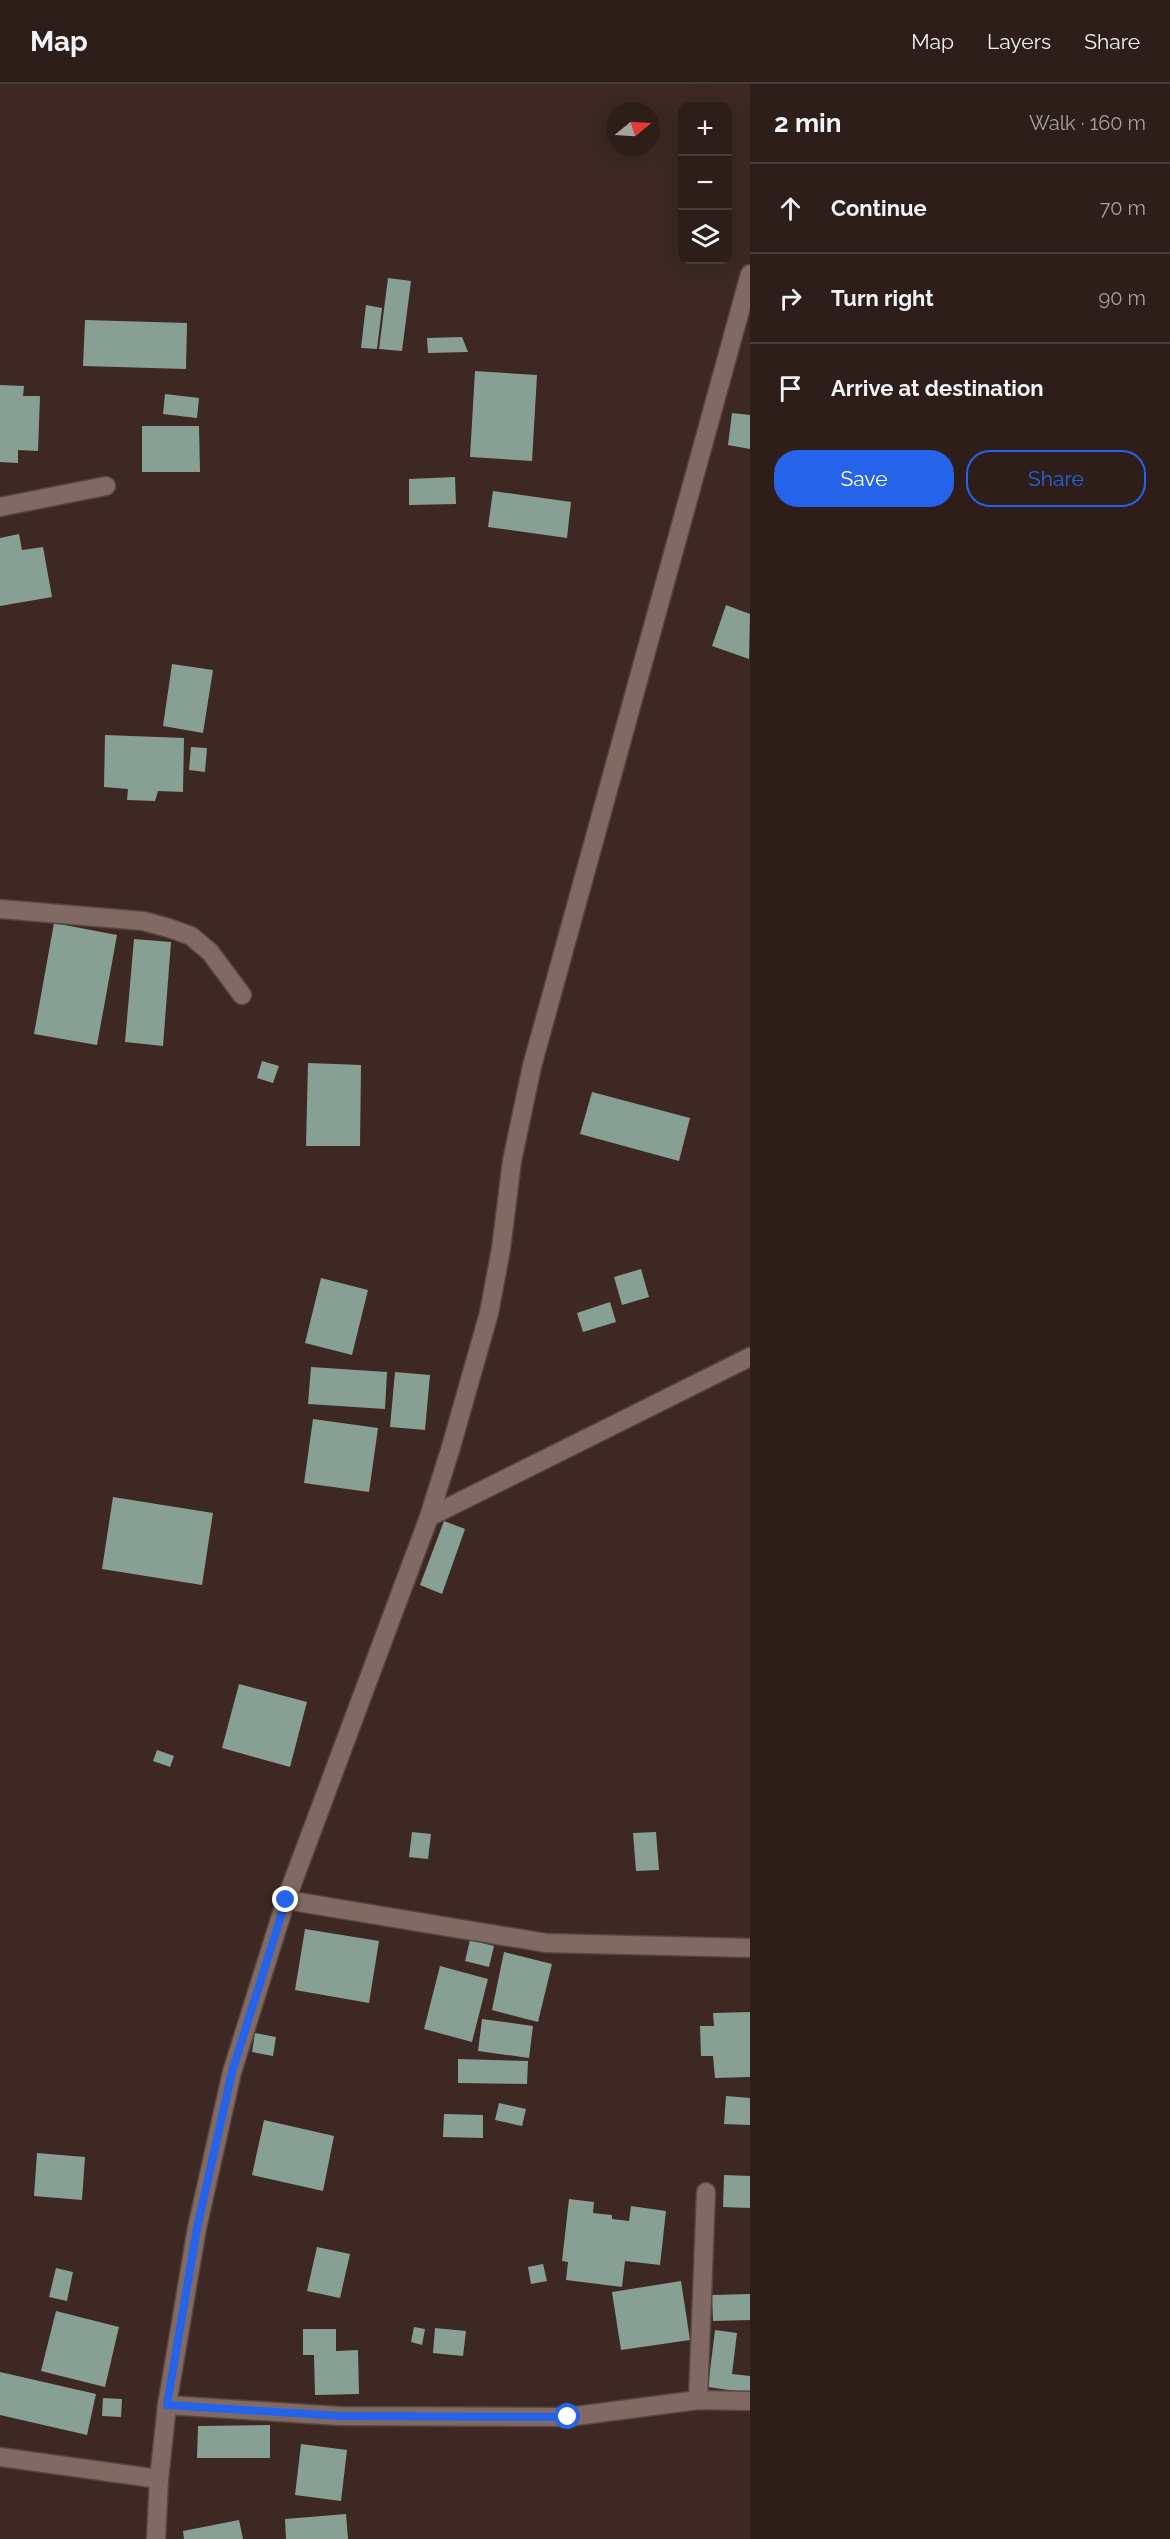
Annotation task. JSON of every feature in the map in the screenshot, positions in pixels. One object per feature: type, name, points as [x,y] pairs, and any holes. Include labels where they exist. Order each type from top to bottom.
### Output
[{"type":"street","points":[[156,2539],[159,2478],[167,2405],[197,2228],[232,2072],[286,1900],[429,1517],[489,1313],[501,1249],[512,1161],[532,1066],[750,274]]},
{"type":"street","points":[[0,507],[106,486]]},
{"type":"street","points":[[0,909],[143,921],[169,928],[191,936],[210,952],[242,995]]},
{"type":"street","points":[[429,1517],[750,1358]]},
{"type":"street","points":[[286,1900],[546,1943],[750,1948]]},
{"type":"street","points":[[698,2400],[706,2192]]},
{"type":"street","points":[[167,2405],[340,2416],[568,2417],[698,2400],[750,2401]]},
{"type":"street","points":[[0,2457],[159,2478]]},
{"type":"building","points":[[388,278],[411,281],[402,351],[379,349]]},
{"type":"building","points":[[366,305],[382,308],[377,349],[361,348]]},
{"type":"building","points":[[85,320],[187,323],[186,369],[83,366]]},
{"type":"building","points":[[462,337],[468,352],[428,353],[427,338]]},
{"type":"building","points":[[475,371],[537,375],[532,461],[470,457]]},
{"type":"building","points":[[0,385],[24,386],[23,396],[40,396],[38,451],[18,450],[18,463],[0,462]]},
{"type":"building","points":[[165,394],[199,398],[197,418],[163,414]]},
{"type":"building","points":[[732,413],[750,415],[750,449],[728,445]]},
{"type":"building","points":[[142,426],[199,426],[200,472],[142,472]]},
{"type":"building","points":[[455,477],[456,504],[409,505],[409,479]]},
{"type":"building","points":[[493,491],[571,502],[567,538],[488,527]]},
{"type":"building","points":[[19,534],[22,550],[43,547],[52,597],[0,606],[0,538]]},
{"type":"building","points":[[726,605],[750,614],[749,659],[712,646]]},
{"type":"building","points":[[172,664],[213,670],[203,733],[163,726]]},
{"type":"building","points":[[105,735],[184,738],[183,792],[158,791],[155,801],[127,800],[128,789],[104,787]]},
{"type":"building","points":[[191,747],[207,748],[205,772],[189,770]]},
{"type":"building","points":[[54,923],[117,935],[97,1045],[34,1034]]},
{"type":"building","points":[[134,939],[171,942],[163,1046],[125,1042]]},
{"type":"building","points":[[262,1061],[279,1066],[273,1083],[257,1078]]},
{"type":"building","points":[[308,1063],[361,1065],[360,1146],[306,1146]]},
{"type":"building","points":[[592,1092],[690,1118],[679,1161],[580,1134]]},
{"type":"building","points":[[641,1269],[649,1297],[622,1305],[614,1277]]},
{"type":"building","points":[[321,1278],[368,1290],[352,1355],[305,1343]]},
{"type":"building","points":[[610,1302],[616,1322],[583,1332],[577,1313]]},
{"type":"building","points":[[311,1367],[387,1372],[385,1409],[308,1404]]},
{"type":"building","points":[[395,1372],[430,1375],[425,1430],[390,1427]]},
{"type":"building","points":[[313,1419],[378,1428],[369,1492],[304,1483]]},
{"type":"building","points":[[113,1497],[213,1513],[202,1585],[102,1569]]},
{"type":"building","points":[[444,1521],[465,1529],[442,1594],[420,1585]]},
{"type":"building","points":[[239,1684],[307,1702],[290,1767],[222,1748]]},
{"type":"building","points":[[157,1750],[174,1756],[170,1767],[153,1761]]},
{"type":"building","points":[[412,1832],[431,1834],[428,1859],[409,1857]]},
{"type":"building","points":[[656,1832],[659,1870],[636,1871],[633,1833]]},
{"type":"building","points":[[305,1929],[379,1941],[369,2003],[295,1990]]},
{"type":"building","points":[[470,1940],[494,1946],[489,1967],[465,1961]]},
{"type":"building","points":[[504,1952],[552,1964],[538,2022],[492,2010]]},
{"type":"building","points":[[440,1966],[488,1979],[472,2042],[424,2029]]},
{"type":"building","points":[[750,2012],[750,2077],[715,2078],[713,2056],[701,2056],[700,2026],[714,2026],[713,2013]]},
{"type":"building","points":[[482,2019],[533,2026],[529,2058],[478,2051]]},
{"type":"building","points":[[255,2033],[276,2037],[273,2056],[252,2052]]},
{"type":"building","points":[[458,2059],[528,2061],[527,2084],[458,2083]]},
{"type":"building","points":[[726,2096],[750,2098],[750,2125],[724,2124]]},
{"type":"building","points":[[499,2103],[526,2109],[522,2126],[495,2120]]},
{"type":"building","points":[[444,2114],[483,2115],[483,2138],[443,2137]]},
{"type":"building","points":[[264,2120],[334,2136],[323,2191],[252,2175]]},
{"type":"building","points":[[37,2153],[85,2157],[82,2200],[34,2196]]},
{"type":"building","points":[[724,2175],[750,2176],[750,2208],[723,2207]]},
{"type":"building","points":[[569,2199],[594,2202],[593,2213],[612,2215],[612,2219],[629,2221],[631,2206],[666,2211],[660,2265],[625,2261],[622,2287],[566,2280],[568,2262],[562,2261]]},
{"type":"building","points":[[317,2247],[350,2254],[340,2298],[307,2291]]},
{"type":"building","points":[[543,2264],[547,2281],[531,2284],[528,2267]]},
{"type":"building","points":[[56,2268],[73,2272],[67,2301],[49,2297]]},
{"type":"building","points":[[681,2281],[690,2340],[621,2350],[612,2292]]},
{"type":"building","points":[[750,2294],[750,2320],[713,2321],[712,2295]]},
{"type":"building","points":[[56,2311],[119,2327],[105,2387],[41,2371]]},
{"type":"building","points":[[414,2327],[425,2329],[422,2345],[411,2342]]},
{"type":"building","points":[[435,2328],[466,2331],[463,2356],[433,2353]]},
{"type":"building","points":[[303,2329],[336,2329],[336,2351],[358,2350],[359,2394],[315,2395],[314,2355],[303,2355]]},
{"type":"building","points":[[715,2330],[737,2333],[732,2374],[750,2376],[750,2393],[708,2387]]},
{"type":"building","points":[[0,2372],[96,2394],[87,2435],[0,2415]]},
{"type":"building","points":[[103,2398],[122,2399],[121,2417],[102,2416]]},
{"type":"building","points":[[270,2425],[270,2458],[197,2458],[198,2426]]},
{"type":"building","points":[[301,2444],[347,2450],[341,2501],[295,2495]]},
{"type":"building","points":[[346,2514],[348,2539],[286,2539],[285,2519]]},
{"type":"building","points":[[239,2520],[243,2539],[184,2539],[183,2531]]},
{"type":"route","points":[[286,1900],[232,2072],[197,2228],[167,2405],[340,2416],[568,2417]]}]
